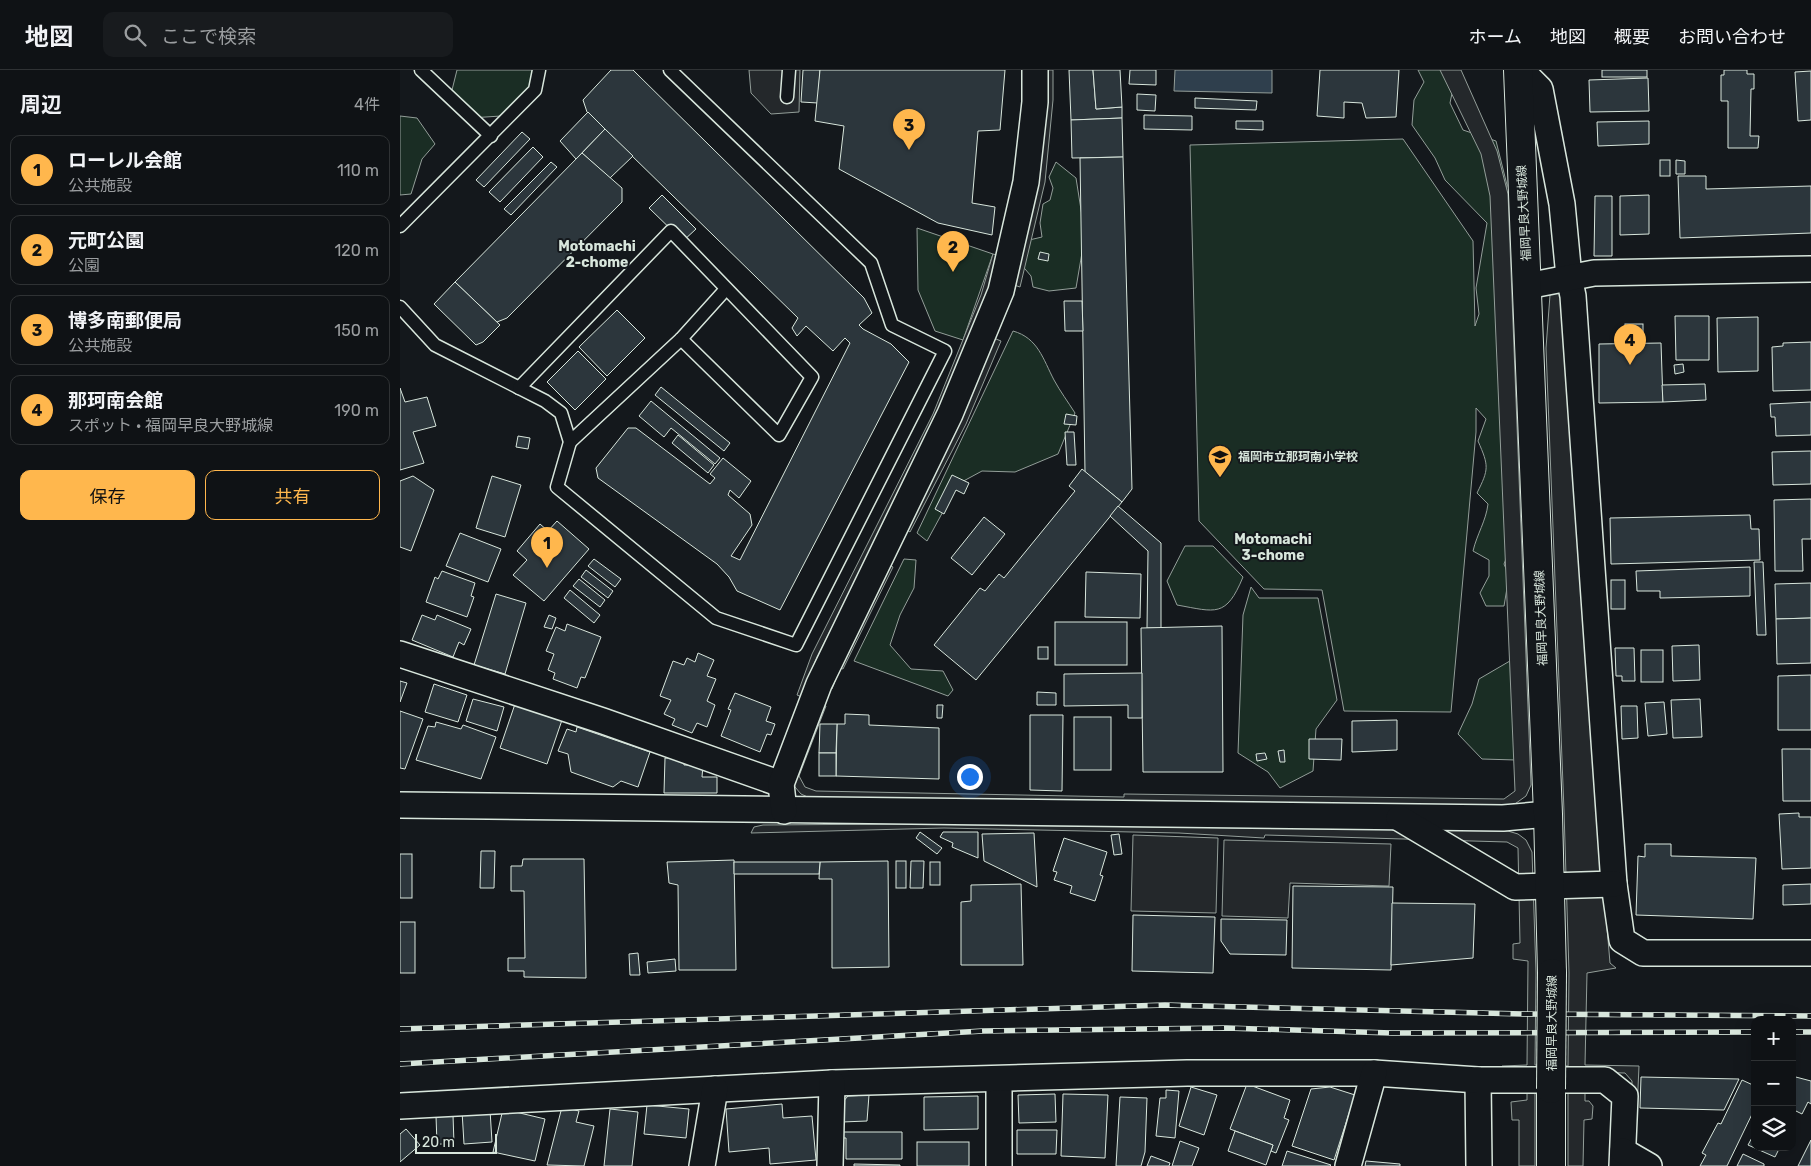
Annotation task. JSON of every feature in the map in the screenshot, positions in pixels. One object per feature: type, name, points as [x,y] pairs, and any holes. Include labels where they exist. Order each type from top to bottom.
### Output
[{"type":"main road","name":"福岡早良大野城線","points":[[1520,70],[1548,814],[1552,973],[1551,1166]]},
{"type":"street","points":[[784,811],[781,784],[828,662],[950,414],[1002,291],[1026,182],[1035,102],[1035,70]]},
{"type":"street","points":[[1520,70],[1540,89],[1562,204],[1574,306],[1614,884],[1622,940],[1643,953],[1811,953]]},
{"type":"street","points":[[1527,286],[1569,276],[1594,273],[1811,269]]},
{"type":"street","points":[[400,654],[603,721],[781,784]]},
{"type":"street","points":[[400,805],[1503,818],[1548,814]]},
{"type":"street","points":[[1397,817],[1515,888],[1614,884]]},
{"type":"street","points":[[400,1106],[832,1084],[1187,1073],[1374,1073],[1478,1080],[1605,1080],[1624,1096],[1623,1158],[1649,1166]]},
{"type":"street","points":[[1348,1166],[1374,1073]]},
{"type":"street","points":[[999,1079],[999,1166]]},
{"type":"street","points":[[1478,1080],[1479,1166]]},
{"type":"street","points":[[830,1166],[832,1084]]},
{"type":"street","points":[[702,1166],[715,1089]]},
{"type":"lane","points":[[421,70],[491,136]]},
{"type":"lane","points":[[400,226],[535,90],[539,70]]},
{"type":"lane","points":[[670,70],[871,263],[892,325],[945,351],[796,645],[716,618],[557,487],[570,442],[681,338],[726,289]]},
{"type":"lane","points":[[787,97],[789,70]]},
{"type":"lane","points":[[519,388],[671,231],[812,377],[779,435],[681,338]]},
{"type":"lane","points":[[400,307],[435,345],[545,401],[561,413],[570,442]]},
{"type":"green space","points":[[457,70],[539,70],[529,89],[501,116],[470,118],[450,98]]},
{"type":"green space","points":[[1418,70],[1455,70],[1456,74],[1450,103],[1463,130],[1496,141],[1507,185],[1501,228],[1506,375],[1516,396],[1506,415],[1505,507],[1521,520],[1504,564],[1509,576],[1504,606],[1486,606],[1480,593],[1489,576],[1489,560],[1473,551],[1488,504],[1477,493],[1484,478],[1486,467],[1478,441],[1486,419],[1476,408],[1476,432],[1451,712],[1344,711],[1322,590],[1264,589],[1199,521],[1190,145],[1403,139],[1473,241],[1475,326],[1479,314],[1476,288],[1487,223],[1445,180],[1435,158],[1412,125],[1414,100],[1424,82]]},
{"type":"green space","points":[[400,116],[417,118],[435,144],[422,159],[411,194],[400,195]]},
{"type":"green space","points":[[1056,162],[1076,178],[1085,235],[1076,288],[1049,291],[1033,287],[1031,276],[1014,256],[1025,241],[1042,237],[1040,223],[1043,204],[1050,200],[1053,188],[1049,177]]},
{"type":"green space","points":[[917,228],[993,254],[963,340],[935,331],[918,290]]},
{"type":"green space","points":[[1013,331],[1028,339],[1039,350],[1056,384],[1075,413],[1058,454],[1015,472],[982,471],[958,484],[927,541],[917,533]]},
{"type":"green space","points":[[1185,546],[1213,546],[1243,577],[1231,600],[1225,606],[1211,610],[1177,605],[1167,581]]},
{"type":"green space","points":[[904,559],[916,560],[914,588],[900,615],[890,645],[911,669],[943,671],[953,690],[948,696],[854,661]]},
{"type":"green space","points":[[1251,587],[1259,598],[1318,598],[1337,700],[1316,729],[1313,771],[1280,788],[1268,772],[1238,753],[1243,615]]},
{"type":"green space","points":[[1515,658],[1516,760],[1482,759],[1458,734],[1472,704],[1479,679]]},
{"type":"shaded area","points":[[749,70],[800,70],[799,112],[771,114],[751,93]]},
{"type":"shaded area","points":[[1044,70],[1053,70],[1053,100],[1045,182],[1020,287],[1011,284]]},
{"type":"shaded area","points":[[1440,70],[1461,70],[1497,151],[1508,194],[1531,785],[1526,796],[1512,806],[812,799],[801,794],[795,787],[793,775],[820,703],[826,706],[799,776],[805,787],[816,791],[1124,797],[1124,794],[1504,799],[1515,791],[1490,196],[1481,154]]},
{"type":"shaded area","points":[[993,254],[1000,256],[987,296],[938,417],[817,657],[802,697],[797,695],[812,654],[933,414],[981,295]]},
{"type":"shaded area","points":[[1554,291],[1560,292],[1562,296],[1594,774],[1610,963],[1616,968],[1587,973],[1585,1065],[1639,1066],[1636,1132],[1631,1131],[1632,1081],[1625,1073],[1585,1072],[1585,1101],[1589,1101],[1593,1106],[1592,1119],[1584,1120],[1583,1166],[1568,1166],[1568,1072],[1535,1071],[1535,1166],[1519,1166],[1519,1120],[1512,1120],[1511,1102],[1527,1100],[1527,1071],[1502,1070],[1502,1066],[1527,1065],[1528,961],[1513,959],[1513,944],[1520,943],[1518,848],[1507,842],[1265,835],[1264,838],[1179,833],[944,828],[751,833],[754,827],[763,825],[898,824],[1508,831],[1518,834],[1526,840],[1532,852],[1536,973],[1535,1065],[1568,1066],[1569,973],[1546,348],[1550,295]]},
{"type":"shaded area","points":[[991,337],[1001,341],[966,424],[910,532],[907,530]]},
{"type":"shaded area","points":[[889,565],[893,567],[843,669],[840,668],[832,689],[826,686]]},
{"type":"shaded area","points":[[1133,835],[1218,838],[1216,913],[1131,911]]},
{"type":"shaded area","points":[[1224,840],[1391,844],[1389,886],[1290,883],[1288,918],[1222,916]]},
{"type":"water","points":[[1175,70],[1272,70],[1272,93],[1174,91]]},
{"type":"building","points":[[611,70],[633,70],[864,298],[872,313],[859,325],[891,344],[909,362],[780,610],[737,591],[729,577],[717,564],[598,478],[596,468],[628,428],[636,428],[710,484],[715,478],[710,474],[723,458],[751,481],[739,498],[730,490],[728,495],[750,514],[752,525],[731,556],[740,560],[850,343],[845,338],[833,351],[806,326],[797,336],[792,328],[798,318],[587,112],[583,100]]},
{"type":"building","points":[[803,70],[820,70],[818,103],[801,102]]},
{"type":"building","points":[[820,70],[1005,70],[1000,130],[978,131],[972,203],[995,207],[992,235],[938,223],[839,169],[844,126],[815,121]]},
{"type":"building","points":[[1069,70],[1093,70],[1096,109],[1122,107],[1122,118],[1071,120]]},
{"type":"building","points":[[1093,70],[1120,70],[1122,107],[1096,109]]},
{"type":"building","points":[[1130,70],[1156,70],[1156,85],[1129,84]]},
{"type":"building","points":[[1320,70],[1399,70],[1396,117],[1366,118],[1362,103],[1344,102],[1344,118],[1317,116]]},
{"type":"building","points":[[1602,70],[1647,70],[1647,77],[1602,77]]},
{"type":"building","points":[[1724,70],[1747,70],[1747,74],[1754,74],[1754,89],[1751,89],[1750,136],[1759,136],[1758,148],[1728,148],[1728,101],[1721,101],[1721,75],[1724,75]]},
{"type":"building","points":[[1811,71],[1811,120],[1798,121],[1795,72]]},
{"type":"building","points":[[1648,78],[1649,111],[1590,112],[1589,80]]},
{"type":"building","points":[[1137,94],[1156,95],[1155,111],[1137,110]]},
{"type":"building","points":[[1195,98],[1257,101],[1256,110],[1195,108]]},
{"type":"building","points":[[588,112],[605,129],[576,159],[560,141]]},
{"type":"building","points":[[1144,115],[1192,116],[1192,130],[1144,129]]},
{"type":"building","points":[[1122,118],[1123,157],[1072,158],[1071,120]]},
{"type":"building","points":[[1236,121],[1263,121],[1263,130],[1236,129]]},
{"type":"building","points":[[1649,121],[1649,144],[1598,146],[1597,122]]},
{"type":"building","points":[[605,129],[633,156],[610,178],[582,153]]},
{"type":"building","points":[[522,132],[530,139],[484,187],[476,180]]},
{"type":"building","points":[[533,147],[543,157],[500,202],[489,192]]},
{"type":"building","points":[[582,153],[622,188],[622,202],[507,318],[497,322],[455,282]]},
{"type":"building","points":[[1123,157],[1132,489],[1122,502],[1085,472],[1080,158]]},
{"type":"building","points":[[1660,160],[1670,160],[1670,176],[1660,176]]},
{"type":"building","points":[[1676,160],[1685,161],[1685,174],[1676,174]]},
{"type":"building","points":[[551,162],[557,167],[511,215],[504,209]]},
{"type":"building","points":[[1678,176],[1706,176],[1706,189],[1811,186],[1811,233],[1680,238]]},
{"type":"building","points":[[662,195],[696,229],[683,241],[649,208]]},
{"type":"building","points":[[1649,195],[1649,234],[1620,235],[1620,196]]},
{"type":"building","points":[[1595,196],[1612,196],[1612,256],[1594,256]]},
{"type":"building","points":[[1040,252],[1049,254],[1048,261],[1038,259]]},
{"type":"building","points":[[455,282],[500,325],[483,342],[476,345],[434,304]]},
{"type":"building","points":[[1064,301],[1082,301],[1083,331],[1065,331]]},
{"type":"building","points":[[617,310],[645,338],[607,376],[579,347]]},
{"type":"building","points":[[1675,316],[1709,316],[1709,360],[1676,360]]},
{"type":"building","points":[[1758,317],[1758,371],[1718,372],[1717,318]]},
{"type":"building","points":[[1625,324],[1643,324],[1643,343],[1625,343]]},
{"type":"building","points":[[1811,342],[1811,390],[1773,391],[1772,347],[1783,346],[1783,343]]},
{"type":"building","points":[[1661,343],[1663,402],[1599,403],[1599,344]]},
{"type":"building","points":[[578,351],[606,379],[575,410],[547,382]]},
{"type":"building","points":[[1683,364],[1684,372],[1675,374],[1674,365]]},
{"type":"building","points":[[1705,384],[1706,400],[1663,402],[1662,385]]},
{"type":"building","points":[[661,387],[730,443],[724,451],[655,395]]},
{"type":"building","points":[[400,388],[405,402],[427,397],[436,426],[413,432],[424,463],[400,470]]},
{"type":"building","points":[[651,401],[720,458],[715,464],[671,428],[664,437],[639,416]]},
{"type":"building","points":[[1811,402],[1811,435],[1776,436],[1775,417],[1771,417],[1770,404]]},
{"type":"building","points":[[1066,414],[1077,416],[1076,425],[1064,424]]},
{"type":"building","points":[[1065,432],[1074,432],[1076,465],[1067,465]]},
{"type":"building","points":[[678,435],[714,465],[708,473],[672,443]]},
{"type":"building","points":[[518,436],[530,438],[528,449],[516,447]]},
{"type":"building","points":[[1811,451],[1811,484],[1773,485],[1772,452]]},
{"type":"building","points":[[1082,469],[1122,502],[976,680],[934,645],[980,588],[985,591],[999,574],[1004,578],[1075,491],[1069,486]]},
{"type":"building","points":[[952,475],[969,483],[964,494],[956,490],[944,514],[935,509]]},
{"type":"building","points":[[413,476],[434,490],[411,551],[400,547],[400,481]]},
{"type":"building","points":[[492,476],[521,485],[505,537],[476,528]]},
{"type":"building","points":[[1811,499],[1811,539],[1802,539],[1803,571],[1775,571],[1774,500]]},
{"type":"building","points":[[1118,506],[1161,543],[1161,628],[1147,628],[1148,551],[1110,516]]},
{"type":"building","points":[[1750,515],[1751,529],[1759,529],[1760,560],[1611,564],[1610,518]]},
{"type":"building","points":[[984,517],[1005,534],[972,575],[951,558]]},
{"type":"building","points":[[557,521],[589,549],[544,601],[513,575],[527,560],[517,551],[540,524],[548,531]]},
{"type":"building","points":[[460,533],[501,549],[488,582],[446,566]]},
{"type":"building","points":[[594,559],[621,579],[615,587],[588,566]]},
{"type":"building","points":[[1754,562],[1763,562],[1766,635],[1757,635]]},
{"type":"building","points":[[1750,567],[1750,596],[1660,598],[1660,591],[1637,591],[1636,571]]},
{"type":"building","points":[[586,570],[613,591],[608,598],[581,577]]},
{"type":"building","points":[[442,571],[475,583],[471,596],[474,597],[467,617],[426,602],[435,577],[438,579]]},
{"type":"building","points":[[1086,572],[1141,574],[1140,618],[1085,617]]},
{"type":"building","points":[[579,579],[605,600],[600,607],[573,586]]},
{"type":"building","points":[[1611,580],[1625,580],[1625,609],[1611,609]]},
{"type":"building","points":[[1811,583],[1811,618],[1776,619],[1775,584]]},
{"type":"building","points":[[570,590],[600,615],[594,623],[564,598]]},
{"type":"building","points":[[496,594],[526,603],[505,674],[474,665]]},
{"type":"building","points":[[422,615],[435,620],[437,615],[471,629],[464,645],[459,642],[453,657],[412,640]]},
{"type":"building","points":[[549,615],[556,618],[552,629],[544,627]]},
{"type":"building","points":[[1811,618],[1811,663],[1777,664],[1776,619]]},
{"type":"building","points":[[1055,622],[1127,622],[1127,665],[1055,665]]},
{"type":"building","points":[[567,624],[601,637],[585,678],[581,677],[577,688],[553,679],[555,673],[548,670],[554,654],[546,651],[556,627],[565,631]]},
{"type":"building","points":[[1222,626],[1223,772],[1143,772],[1141,628]]},
{"type":"building","points":[[1699,645],[1700,680],[1673,681],[1672,646]]},
{"type":"building","points":[[1038,647],[1048,647],[1048,659],[1038,659]]},
{"type":"building","points":[[1615,648],[1634,648],[1635,681],[1622,681],[1622,676],[1616,676]]},
{"type":"building","points":[[1641,650],[1663,650],[1663,682],[1641,682]]},
{"type":"building","points":[[698,653],[714,660],[707,676],[716,679],[707,701],[715,705],[707,727],[697,723],[692,733],[672,725],[675,719],[664,714],[671,700],[660,696],[673,661],[684,665],[687,658],[695,662]]},
{"type":"building","points":[[1142,673],[1142,718],[1128,718],[1128,705],[1064,706],[1064,674]]},
{"type":"building","points":[[1811,675],[1811,730],[1778,730],[1778,676]]},
{"type":"building","points":[[400,681],[407,683],[400,702]]},
{"type":"building","points":[[434,684],[467,695],[458,722],[425,712]]},
{"type":"building","points":[[1037,692],[1056,693],[1056,705],[1037,705]]},
{"type":"building","points":[[735,693],[771,707],[766,721],[775,724],[771,735],[767,734],[760,752],[721,736],[731,710],[728,709]]},
{"type":"building","points":[[473,699],[504,707],[497,731],[466,721]]},
{"type":"building","points":[[1700,699],[1702,737],[1673,738],[1671,700]]},
{"type":"building","points":[[1664,702],[1667,734],[1648,736],[1645,703]]},
{"type":"building","points":[[515,704],[562,720],[547,764],[500,748]]},
{"type":"building","points":[[937,705],[943,705],[942,718],[937,718]]},
{"type":"building","points":[[1621,706],[1637,706],[1638,738],[1622,739]]},
{"type":"building","points":[[400,711],[423,719],[405,769],[400,768]]},
{"type":"building","points":[[845,714],[869,715],[869,725],[939,728],[939,779],[836,776],[837,724],[845,724]]},
{"type":"building","points":[[1030,715],[1063,715],[1062,791],[1030,790]]},
{"type":"building","points":[[1074,717],[1111,717],[1111,770],[1074,770]]},
{"type":"building","points":[[1397,720],[1397,750],[1352,752],[1352,721]]},
{"type":"building","points":[[436,722],[461,729],[463,725],[496,737],[481,779],[416,760],[428,726],[435,727]]},
{"type":"building","points":[[820,724],[837,724],[836,753],[819,753]]},
{"type":"building","points":[[577,727],[650,752],[638,787],[621,781],[613,787],[571,772],[568,754],[558,751],[567,729],[576,732]]},
{"type":"building","points":[[1309,739],[1342,739],[1341,760],[1309,759]]},
{"type":"building","points":[[1782,749],[1811,749],[1811,801],[1783,801]]},
{"type":"building","points":[[1284,750],[1285,762],[1280,762],[1278,751]]},
{"type":"building","points":[[819,753],[836,753],[836,776],[819,776]]},
{"type":"building","points":[[1265,753],[1267,759],[1257,761],[1256,754]]},
{"type":"building","points":[[665,758],[684,758],[684,765],[703,765],[702,777],[717,777],[717,793],[664,793]]},
{"type":"building","points":[[1799,813],[1799,817],[1811,817],[1811,868],[1782,869],[1779,814]]},
{"type":"building","points":[[920,832],[942,848],[937,854],[916,838]]},
{"type":"building","points":[[943,832],[978,832],[978,858],[952,847],[953,843],[940,837]]},
{"type":"building","points":[[1034,833],[1037,887],[984,861],[982,834]]},
{"type":"building","points":[[1119,834],[1122,854],[1114,855],[1111,835]]},
{"type":"building","points":[[1064,838],[1107,852],[1100,875],[1103,876],[1095,901],[1070,893],[1072,886],[1054,880],[1057,872],[1053,871]]},
{"type":"building","points":[[1645,844],[1671,844],[1671,856],[1756,858],[1753,919],[1636,915],[1638,856],[1645,857]]},
{"type":"building","points":[[481,851],[495,851],[494,888],[480,888]]},
{"type":"building","points":[[400,854],[412,854],[412,898],[400,898]]},
{"type":"building","points":[[523,859],[584,859],[586,978],[524,977],[524,971],[508,971],[508,958],[525,958],[524,891],[511,891],[511,866],[522,866]]},
{"type":"building","points":[[734,860],[736,970],[679,970],[678,885],[669,883],[667,862]]},
{"type":"building","points":[[888,861],[889,967],[832,968],[832,879],[819,879],[820,862]]},
{"type":"building","points":[[896,861],[906,861],[906,888],[896,888]]},
{"type":"building","points":[[911,861],[924,861],[923,888],[910,888]]},
{"type":"building","points":[[734,862],[820,862],[819,874],[734,874]]},
{"type":"building","points":[[930,862],[940,862],[940,885],[930,885]]},
{"type":"building","points":[[1021,884],[1023,965],[961,965],[961,902],[971,901],[971,885]]},
{"type":"building","points":[[1811,884],[1811,904],[1783,905],[1783,885]]},
{"type":"building","points":[[1293,886],[1393,887],[1391,970],[1292,968]]},
{"type":"building","points":[[1392,903],[1475,904],[1473,958],[1391,965]]},
{"type":"building","points":[[1133,915],[1215,917],[1213,973],[1132,971]]},
{"type":"building","points":[[1221,919],[1287,920],[1286,955],[1230,954],[1221,941]]},
{"type":"building","points":[[400,922],[415,922],[415,973],[400,973]]},
{"type":"building","points":[[638,953],[640,975],[630,975],[629,954]]},
{"type":"building","points":[[675,959],[676,971],[648,973],[647,962]]},
{"type":"building","points":[[1641,1077],[1739,1079],[1724,1110],[1640,1108]]},
{"type":"building","points":[[1796,1077],[1811,1081],[1811,1104],[1808,1102],[1802,1114],[1796,1111]]},
{"type":"building","points":[[1742,1080],[1751,1084],[1751,1116],[1727,1166],[1700,1166],[1706,1155],[1702,1153],[1718,1123],[1721,1124]]},
{"type":"building","points":[[1247,1084],[1290,1100],[1284,1118],[1289,1120],[1276,1153],[1271,1151],[1273,1145],[1230,1129]]},
{"type":"building","points":[[1191,1087],[1217,1095],[1204,1135],[1179,1126]]},
{"type":"building","points":[[1330,1087],[1355,1095],[1334,1160],[1292,1146],[1311,1089]]},
{"type":"building","points":[[1166,1090],[1179,1091],[1175,1138],[1156,1136],[1160,1098],[1166,1098]]},
{"type":"building","points":[[1055,1094],[1056,1122],[1019,1123],[1018,1095]]},
{"type":"building","points":[[1063,1094],[1108,1095],[1105,1158],[1061,1156]]},
{"type":"building","points":[[869,1095],[867,1121],[842,1122],[841,1104],[848,1096]]},
{"type":"building","points":[[978,1096],[978,1129],[924,1130],[924,1097]]},
{"type":"building","points":[[1120,1097],[1147,1098],[1145,1152],[1141,1166],[1116,1166]]},
{"type":"building","points":[[782,1104],[783,1118],[812,1116],[816,1160],[770,1164],[769,1148],[729,1152],[726,1109]]},
{"type":"building","points":[[647,1105],[689,1109],[686,1138],[644,1134]]},
{"type":"building","points":[[562,1107],[579,1111],[576,1122],[594,1126],[584,1166],[547,1165]]},
{"type":"building","points":[[503,1109],[545,1119],[535,1161],[493,1152]]},
{"type":"building","points":[[610,1109],[638,1112],[632,1166],[604,1166]]},
{"type":"building","points":[[490,1110],[492,1142],[464,1144],[462,1111]]},
{"type":"building","points":[[453,1115],[454,1144],[437,1144],[436,1116]]},
{"type":"building","points":[[406,1129],[420,1145],[400,1162],[400,1134]]},
{"type":"building","points":[[1017,1130],[1057,1130],[1056,1154],[1017,1154]]},
{"type":"building","points":[[1235,1131],[1273,1145],[1266,1165],[1228,1151]]},
{"type":"building","points":[[843,1132],[902,1132],[902,1159],[846,1159],[846,1138],[843,1138]]},
{"type":"building","points":[[1811,1140],[1811,1166],[1798,1166]]},
{"type":"building","points":[[1180,1141],[1199,1148],[1192,1166],[1172,1166]]},
{"type":"building","points":[[917,1142],[969,1142],[969,1166],[917,1166]]},
{"type":"building","points":[[1287,1151],[1331,1165],[1282,1166]]},
{"type":"building","points":[[1762,1151],[1778,1151],[1775,1157]]},
{"type":"building","points":[[1743,1154],[1764,1164],[1764,1166],[1737,1166]]},
{"type":"building","points":[[1151,1156],[1170,1163],[1169,1166],[1147,1166]]},
{"type":"building","points":[[1366,1161],[1400,1164],[1400,1166],[1365,1166]]},
{"type":"building","points":[[854,1164],[900,1165],[900,1166],[854,1166]]},
{"type":"railway","points":[[400,1029],[1165,1005],[1523,1014],[1811,1016]]},
{"type":"railway","points":[[400,1064],[983,1031],[1226,1028],[1392,1033],[1751,1032]]},
{"type":"railway","points":[[1796,1032],[1811,1032]]},
{"type":"place","name":"博多南郵便局","points":[[909,150]]},
{"type":"place","name":"元町公園","points":[[953,272]]},
{"type":"place","name":"那珂南会館","points":[[1630,365]]},
{"type":"place","name":"福岡市立那珂南小学校","points":[[1220,478]]},
{"type":"place","name":"ローレル会館","points":[[547,568]]},
{"type":"district","name":"Motomachi 2-chome","points":[[597,254]]},
{"type":"district","name":"Motomachi 3-chome","points":[[1273,548]]}]
